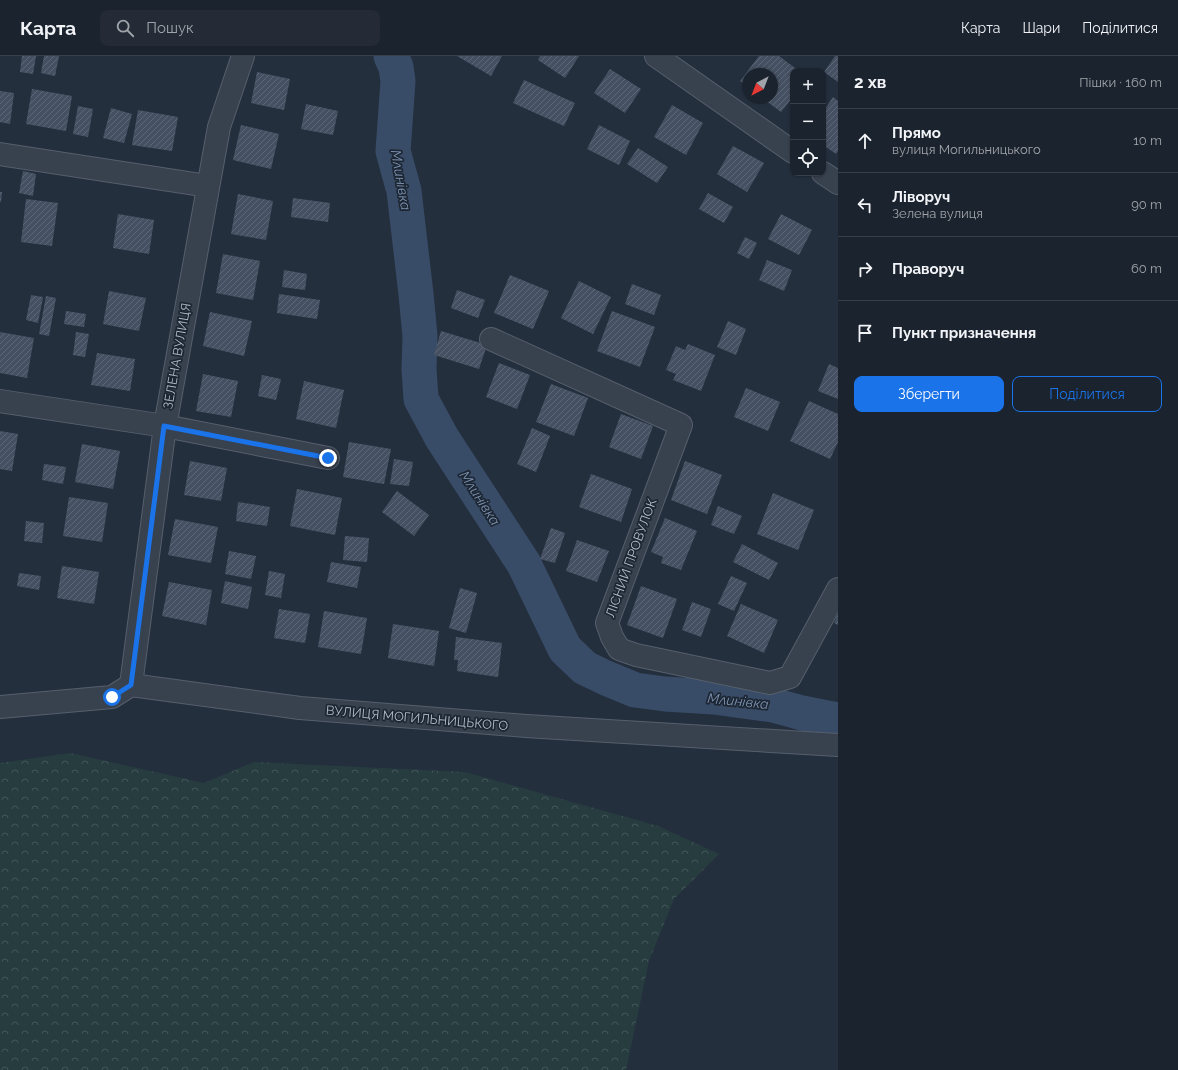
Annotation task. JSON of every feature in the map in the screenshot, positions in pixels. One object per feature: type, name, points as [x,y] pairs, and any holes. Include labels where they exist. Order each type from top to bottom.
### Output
[{"type":"street","name":"ЗЕЛЕНА ВУЛИЦЯ","points":[[131,685],[164,426],[219,127],[243,56]]},
{"type":"street","points":[[656,56],[790,150]]},
{"type":"street","points":[[0,154],[208,186]]},
{"type":"street","points":[[826,175],[838,183]]},
{"type":"street","name":"ЛІСНИЙ ПРОВУЛОК","points":[[491,339],[681,425],[607,623],[612,638],[618,649],[636,655],[770,683],[790,677],[838,589]]},
{"type":"street","points":[[0,401],[164,426],[328,458]]},
{"type":"street","points":[[0,707],[112,697],[131,685]]},
{"type":"street","name":"ВУЛИЦЯ МОГИЛЬНИЦЬКОГО","points":[[131,685],[300,708],[526,726],[838,745]]},
{"type":"green space","points":[[70,753],[204,783],[254,762],[465,772],[658,826],[719,854],[674,899],[649,961],[626,1070],[0,1070],[0,763]]},
{"type":"building","points":[[22,56],[36,56],[33,74],[20,72]]},
{"type":"building","points":[[44,56],[59,56],[55,76],[41,73]]},
{"type":"building","points":[[457,56],[502,56],[491,76]]},
{"type":"building","points":[[540,56],[579,56],[565,78],[538,60]]},
{"type":"building","points":[[759,56],[779,56],[795,68],[790,68],[790,101],[781,112],[770,104],[778,104],[778,68],[750,68]]},
{"type":"building","points":[[835,56],[838,56],[838,82],[826,73],[826,69]]},
{"type":"building","points":[[610,69],[641,89],[625,113],[594,93]]},
{"type":"building","points":[[257,72],[290,79],[284,110],[251,103]]},
{"type":"building","points":[[524,80],[575,103],[564,126],[513,103]]},
{"type":"building","points":[[32,89],[72,96],[66,131],[26,124]]},
{"type":"building","points":[[0,91],[14,93],[10,124],[0,122]]},
{"type":"building","points":[[833,97],[838,101],[838,151],[836,154],[826,147],[826,108]]},
{"type":"building","points":[[306,104],[338,111],[333,135],[301,129]]},
{"type":"building","points":[[672,105],[703,123],[686,155],[654,137]]},
{"type":"building","points":[[78,106],[93,109],[88,137],[73,134]]},
{"type":"building","points":[[111,108],[132,114],[124,143],[103,138]]},
{"type":"building","points":[[138,110],[178,117],[172,151],[132,145]]},
{"type":"building","points":[[241,125],[279,134],[271,169],[233,160]]},
{"type":"building","points":[[599,125],[630,141],[619,165],[587,149]]},
{"type":"building","points":[[733,146],[764,163],[747,192],[717,174]]},
{"type":"building","points":[[638,148],[668,167],[657,183],[627,164]]},
{"type":"building","points":[[23,171],[36,174],[33,196],[19,193]]},
{"type":"building","points":[[0,192],[2,192],[1,202],[0,202]]},
{"type":"building","points":[[708,193],[733,207],[724,223],[699,209]]},
{"type":"building","points":[[238,194],[273,201],[266,240],[231,234]]},
{"type":"building","points":[[293,198],[330,203],[328,222],[291,217]]},
{"type":"building","points":[[26,199],[58,203],[52,246],[21,242]]},
{"type":"building","points":[[118,214],[154,220],[149,254],[113,248]]},
{"type":"building","points":[[781,214],[812,230],[799,255],[768,239]]},
{"type":"building","points":[[745,237],[757,243],[749,259],[737,253]]},
{"type":"building","points":[[223,254],[260,261],[253,300],[216,293]]},
{"type":"building","points":[[767,260],[792,270],[784,291],[759,280]]},
{"type":"building","points":[[284,270],[307,274],[305,290],[282,287]]},
{"type":"building","points":[[510,275],[549,291],[533,329],[494,313]]},
{"type":"building","points":[[579,281],[611,297],[593,334],[561,318]]},
{"type":"building","points":[[632,284],[661,295],[654,315],[625,304]]},
{"type":"building","points":[[457,290],[485,300],[478,318],[451,308]]},
{"type":"building","points":[[109,291],[146,298],[139,331],[103,324]]},
{"type":"building","points":[[279,294],[320,300],[317,319],[277,313]]},
{"type":"building","points":[[31,295],[43,297],[38,323],[26,320]]},
{"type":"building","points":[[46,296],[56,298],[49,336],[39,334]]},
{"type":"building","points":[[66,311],[86,314],[84,327],[64,324]]},
{"type":"building","points":[[612,311],[655,327],[640,367],[597,351]]},
{"type":"building","points":[[210,312],[252,321],[244,356],[203,346]]},
{"type":"building","points":[[728,321],[746,329],[736,355],[717,347]]},
{"type":"building","points":[[441,331],[487,345],[479,369],[434,355]]},
{"type":"building","points":[[0,332],[34,338],[27,378],[0,373]]},
{"type":"building","points":[[76,332],[89,334],[85,357],[73,355]]},
{"type":"building","points":[[688,344],[715,355],[701,391],[673,380],[676,374],[666,370],[676,346],[685,350]]},
{"type":"building","points":[[97,353],[135,359],[130,391],[91,385]]},
{"type":"building","points":[[499,363],[530,375],[517,409],[486,397]]},
{"type":"building","points":[[829,364],[838,368],[838,399],[818,391]]},
{"type":"building","points":[[203,374],[238,381],[231,417],[196,411]]},
{"type":"building","points":[[262,375],[281,379],[276,400],[258,396]]},
{"type":"building","points":[[304,381],[344,390],[336,428],[296,419]]},
{"type":"building","points":[[551,384],[588,398],[574,436],[536,422]]},
{"type":"building","points":[[746,388],[780,402],[768,431],[734,417]]},
{"type":"building","points":[[809,401],[838,414],[838,442],[830,459],[790,441]]},
{"type":"building","points":[[621,414],[653,426],[641,459],[609,447]]},
{"type":"building","points":[[532,428],[550,436],[536,472],[517,464]]},
{"type":"building","points":[[0,431],[18,434],[12,471],[0,469]]},
{"type":"building","points":[[349,442],[391,449],[384,484],[343,477]]},
{"type":"building","points":[[82,444],[120,451],[113,489],[75,482]]},
{"type":"building","points":[[394,459],[413,462],[409,486],[390,484]]},
{"type":"building","points":[[190,461],[227,468],[221,501],[184,495]]},
{"type":"building","points":[[685,461],[722,475],[707,514],[671,500]]},
{"type":"building","points":[[44,464],[66,467],[63,484],[42,480]]},
{"type":"building","points":[[591,474],[632,489],[621,522],[579,507]]},
{"type":"building","points":[[297,489],[342,498],[335,535],[290,526]]},
{"type":"building","points":[[397,491],[429,515],[414,536],[382,512]]},
{"type":"building","points":[[773,493],[814,510],[798,550],[757,534]]},
{"type":"building","points":[[69,497],[108,503],[102,542],[63,536]]},
{"type":"building","points":[[238,502],[270,507],[267,526],[236,521]]},
{"type":"building","points":[[718,506],[742,516],[734,534],[711,525]]},
{"type":"building","points":[[665,518],[697,531],[681,570],[661,563],[663,557],[651,552]]},
{"type":"building","points":[[175,519],[218,527],[211,563],[168,555]]},
{"type":"building","points":[[26,521],[44,523],[42,543],[24,541]]},
{"type":"building","points":[[551,528],[565,533],[555,563],[540,559]]},
{"type":"building","points":[[345,536],[369,538],[367,562],[343,560]]},
{"type":"building","points":[[577,540],[609,551],[597,582],[566,571]]},
{"type":"building","points":[[742,544],[778,563],[769,580],[733,562]]},
{"type":"building","points":[[229,551],[256,556],[251,579],[225,574]]},
{"type":"building","points":[[331,562],[361,567],[357,588],[327,582]]},
{"type":"building","points":[[62,566],[99,572],[94,604],[57,598]]},
{"type":"building","points":[[269,571],[285,574],[281,598],[265,595]]},
{"type":"building","points":[[19,573],[41,576],[39,590],[17,586]]},
{"type":"building","points":[[731,576],[747,583],[734,611],[718,604]]},
{"type":"building","points":[[225,581],[252,587],[248,609],[221,603]]},
{"type":"building","points":[[169,582],[212,590],[206,625],[162,616]]},
{"type":"building","points":[[641,586],[677,599],[663,638],[627,625]]},
{"type":"building","points":[[460,588],[477,593],[466,633],[449,628]]},
{"type":"building","points":[[692,602],[711,609],[701,637],[682,630]]},
{"type":"building","points":[[741,604],[778,620],[764,653],[727,636]]},
{"type":"building","points":[[279,609],[310,614],[305,643],[274,638]]},
{"type":"building","points":[[324,611],[367,618],[361,654],[318,647]]},
{"type":"building","points":[[838,614],[838,625],[834,623]]},
{"type":"building","points":[[393,624],[439,631],[434,666],[388,658]]},
{"type":"building","points":[[456,637],[502,643],[498,677],[457,671],[458,660],[454,660]]},
{"type":"waterway","name":"Млинівка","points":[[391,56],[396,67],[398,81],[393,151],[404,191],[416,294],[420,336],[419,369],[421,399],[442,438],[524,564],[565,649],[585,668],[635,690],[665,694],[714,697],[773,705],[802,713],[838,720]]},
{"type":"route","points":[[112,697],[131,685],[164,426],[328,458]]}]
